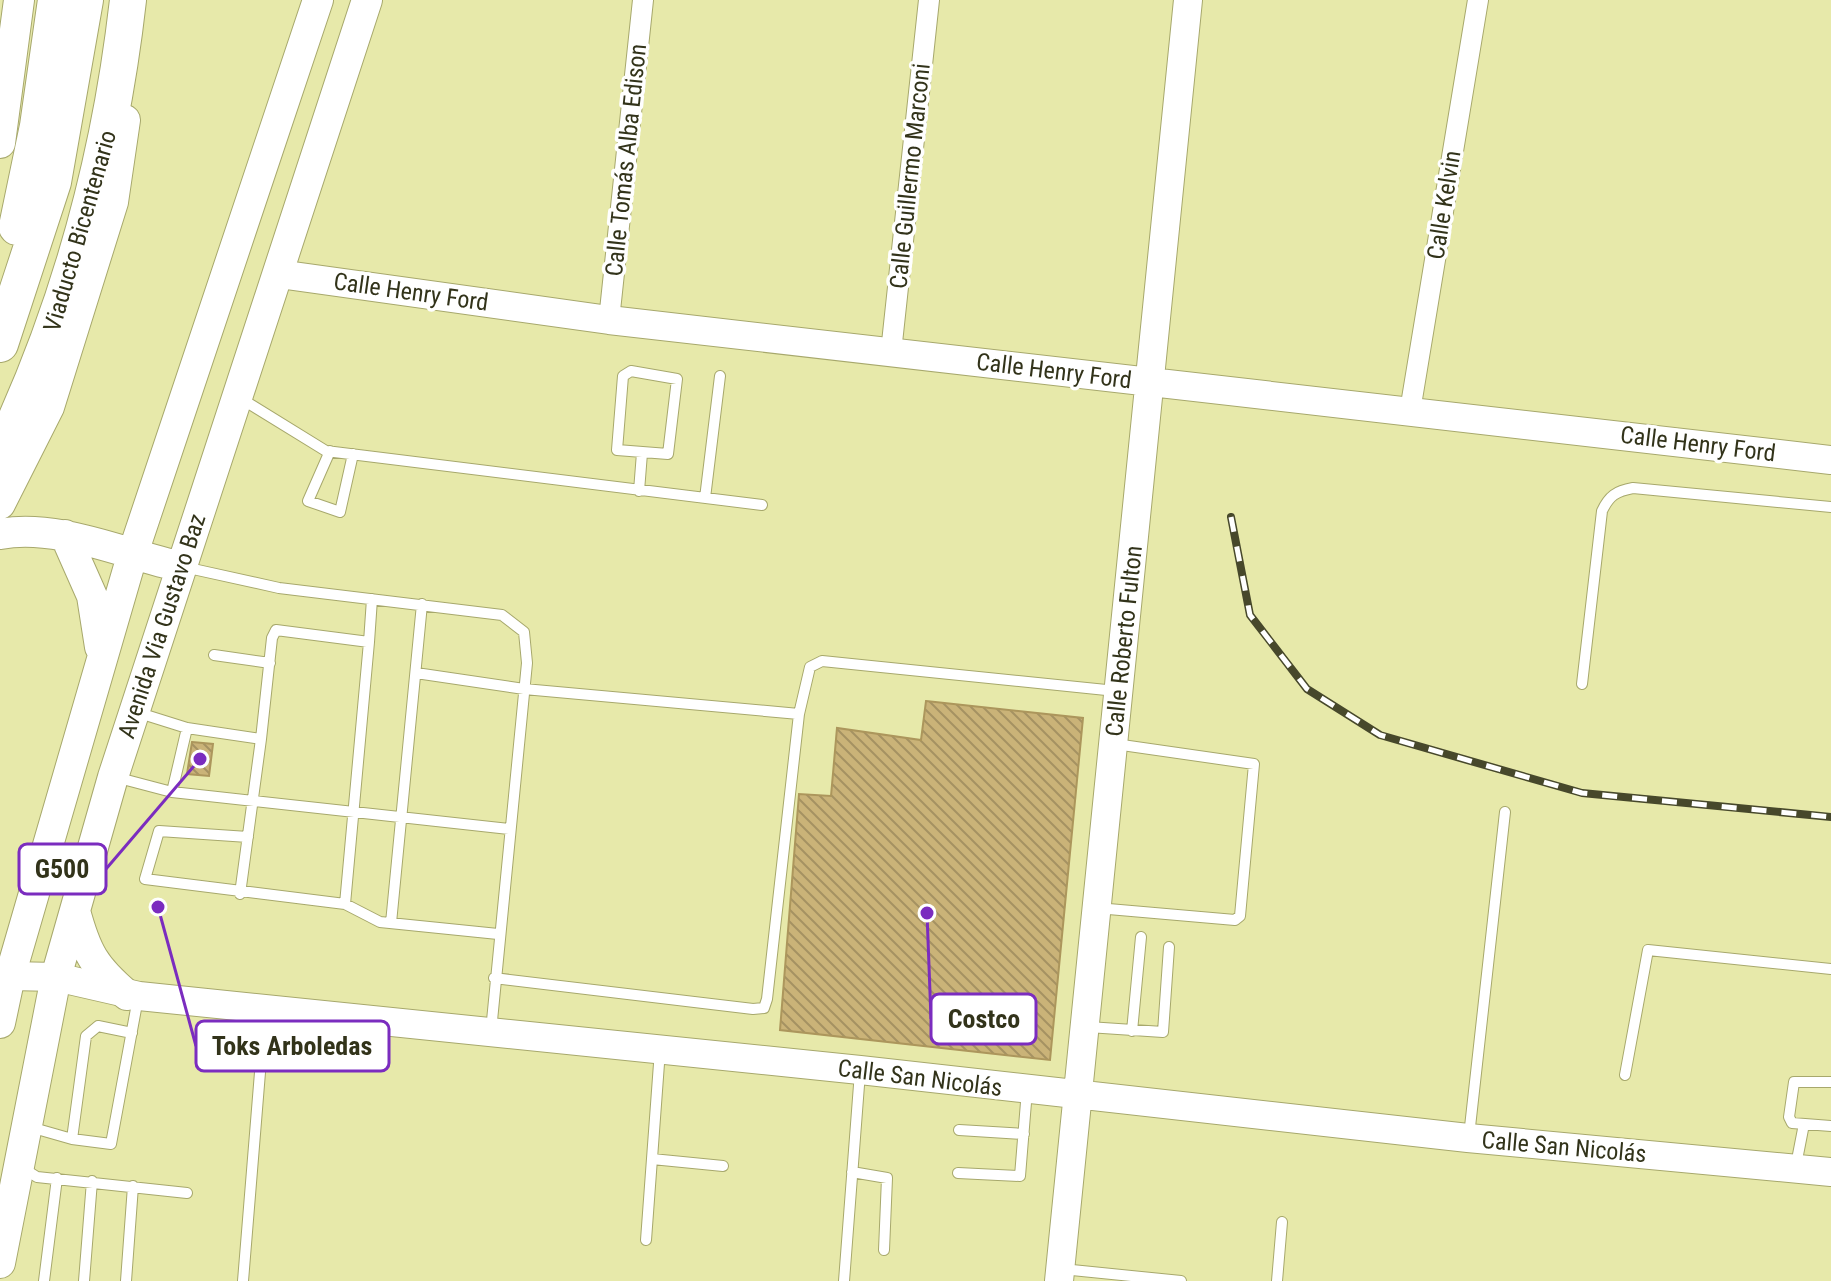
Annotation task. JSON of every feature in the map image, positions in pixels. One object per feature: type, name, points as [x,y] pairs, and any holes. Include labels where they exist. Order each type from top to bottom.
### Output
[{"type":"highway","points":[[0,279],[16,237],[38,126],[56,0]]},
{"type":"highway","points":[[0,344],[53,182],[85,0]]},
{"type":"highway","name":"Viaducto Bicentenario","points":[[0,454],[33,385],[57,320],[99,180],[117,90],[128,0]]},
{"type":"main road","points":[[0,143],[19,0]]},
{"type":"main road","points":[[0,504],[49,407],[113,202],[143,0]]},
{"type":"main road","name":"Avenida Via Gustavo Baz","points":[[0,1023],[10,976],[132,556],[318,0]]},
{"type":"main road","name":"Avenida Via Gustavo Baz","points":[[0,1263],[56,977],[74,907],[134,711],[367,0]]},
{"type":"main road","points":[[0,534],[29,530],[65,535],[132,556],[182,567]]},
{"type":"main road","points":[[65,535],[92,596],[101,656]]},
{"type":"main road","points":[[74,907],[91,958],[100,972],[133,996]]},
{"type":"street","name":"Calle Tomás Alba Edison","points":[[609,320],[643,0]]},
{"type":"street","name":"Calle Guillermo Marconi","points":[[891,352],[929,0]]},
{"type":"street","name":"Calle Roberto Fulton","points":[[1060,1275],[1188,0]]},
{"type":"street","name":"Calle Kelvin","points":[[1410,411],[1478,0]]},
{"type":"street","name":"Calle Henry Ford","points":[[279,274],[609,320],[1831,460]]},
{"type":"street","name":"Calle San Nicolás","points":[[10,976],[56,977],[133,996],[860,1070],[1468,1138],[1831,1172]]},
{"type":"lane","points":[[631,371],[671,376],[678,385],[670,449],[663,455],[642,453],[617,450],[616,446],[623,376],[631,371]]},
{"type":"lane","points":[[705,498],[720,376]]},
{"type":"lane","points":[[238,397],[330,451],[762,505]]},
{"type":"lane","points":[[330,451],[308,501],[340,512],[353,454]]},
{"type":"lane","points":[[639,491],[642,453]]},
{"type":"lane","points":[[1582,684],[1602,511],[1608,499],[1619,491],[1633,488],[1831,507]]},
{"type":"lane","points":[[182,567],[279,588],[502,615],[524,632],[524,689],[491,1031]]},
{"type":"lane","points":[[345,904],[372,599]]},
{"type":"lane","points":[[391,923],[422,604]]},
{"type":"lane","points":[[240,894],[272,638],[276,630],[369,642]]},
{"type":"lane","points":[[214,655],[270,663]]},
{"type":"lane","points":[[494,978],[764,1008],[799,714],[810,667],[822,661],[1119,691]]},
{"type":"lane","points":[[416,673],[524,689],[799,714]]},
{"type":"lane","points":[[134,711],[187,728],[261,739]]},
{"type":"lane","points":[[172,792],[187,728]]},
{"type":"lane","points":[[1097,908],[1239,919],[1254,787],[1254,764],[1245,760],[1113,744]]},
{"type":"lane","points":[[113,777],[172,792],[509,829]]},
{"type":"lane","points":[[1468,1138],[1505,812]]},
{"type":"lane","points":[[248,837],[159,831],[145,879],[240,894],[345,904],[380,922],[498,934]]},
{"type":"lane","points":[[1132,1031],[1141,937]]},
{"type":"lane","points":[[1085,1027],[1158,1034],[1165,1028],[1169,947]]},
{"type":"lane","points":[[1625,1075],[1648,950],[1831,969]]},
{"type":"lane","points":[[27,1126],[72,1139],[111,1144],[132,1033],[133,996]]},
{"type":"lane","points":[[243,1281],[265,1009]]},
{"type":"lane","points":[[72,1139],[86,1036],[98,1026],[132,1033]]},
{"type":"lane","points":[[646,1240],[660,1050]]},
{"type":"lane","points":[[844,1281],[860,1070]]},
{"type":"lane","points":[[1831,1082],[1794,1082],[1789,1121],[1831,1126]]},
{"type":"lane","points":[[958,1173],[1020,1176],[1027,1090]]},
{"type":"lane","points":[[1796,1169],[1804,1124]]},
{"type":"lane","points":[[959,1130],[1024,1134]]},
{"type":"lane","points":[[652,1159],[723,1166]]},
{"type":"lane","points":[[19,1166],[37,1177],[187,1193]]},
{"type":"lane","points":[[852,1172],[887,1178],[884,1250]]},
{"type":"lane","points":[[44,1281],[57,1178]]},
{"type":"lane","points":[[84,1281],[92,1181]]},
{"type":"lane","points":[[126,1281],[133,1186]]},
{"type":"lane","points":[[1277,1281],[1282,1222]]},
{"type":"lane","points":[[1060,1275],[1181,1281]]},
{"type":"building","points":[[926,701],[1083,718],[1050,1060],[780,1030],[799,794],[831,796],[837,728],[921,740]]},
{"type":"building","points":[[192,742],[213,744],[209,776],[187,774]]},
{"type":"railway","points":[[1231,517],[1250,615],[1307,689],[1380,735],[1582,793],[1831,817]]},
{"type":"place","name":"G500","points":[[200,759]]},
{"type":"place","name":"Toks Arboledas","points":[[158,907]]},
{"type":"place","name":"Costco","points":[[927,913]]}]
